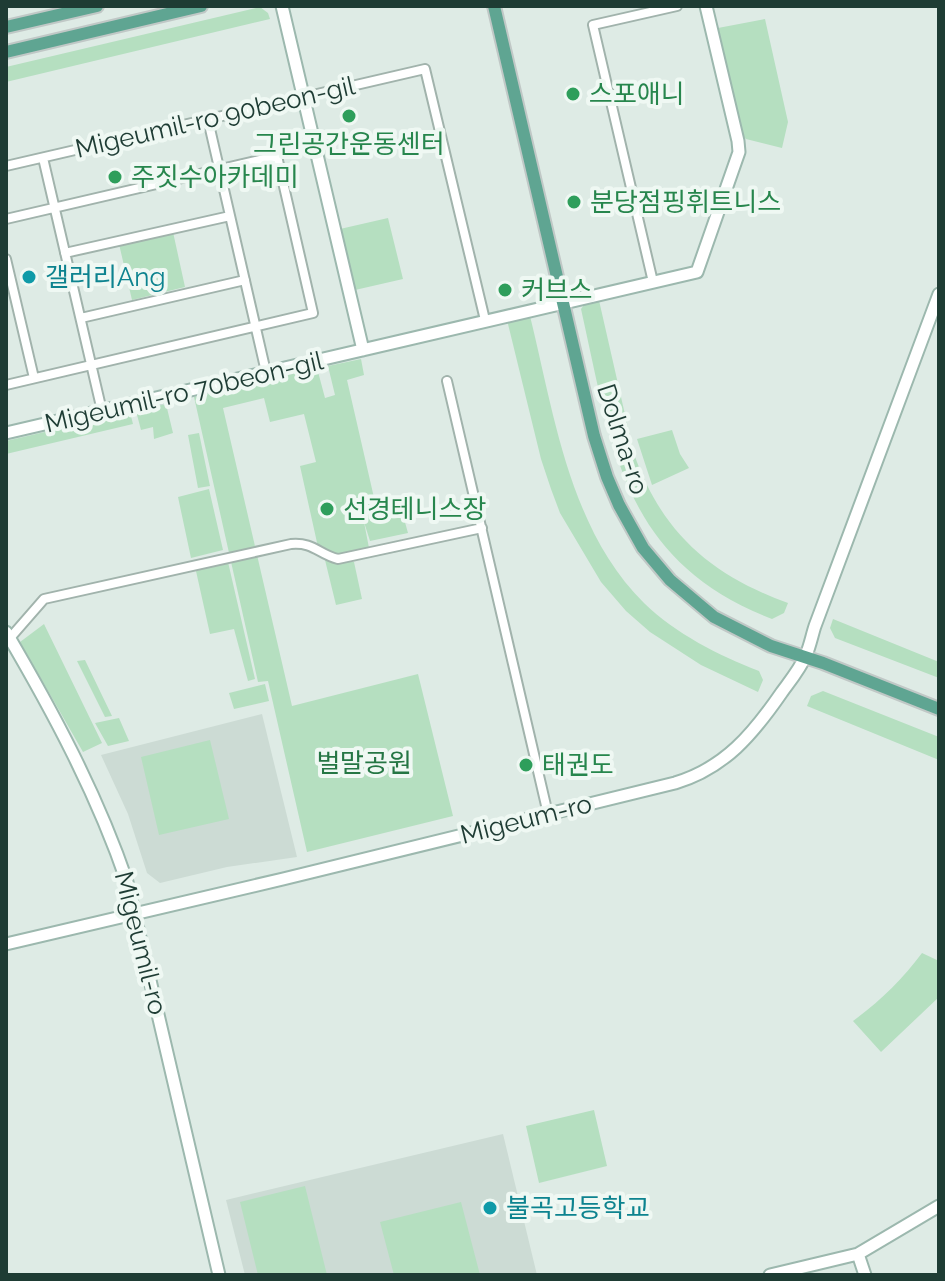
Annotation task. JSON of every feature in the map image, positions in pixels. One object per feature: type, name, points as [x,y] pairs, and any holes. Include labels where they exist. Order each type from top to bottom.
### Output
[{"type":"main road","points":[[6,27],[97,6]]},
{"type":"main road","points":[[6,52],[201,6]]},
{"type":"main road","name":"Dolma-ro","points":[[494,6],[599,454],[619,505],[643,548],[670,580],[714,617],[771,646],[806,656],[939,709]]},
{"type":"street","points":[[282,6],[363,350]]},
{"type":"street","points":[[653,282],[593,25],[677,6]]},
{"type":"street","name":"Migeumil-ro 70beon-gil","points":[[6,433],[697,272],[737,160],[738,141],[706,6]]},
{"type":"street","name":"Migeumil-ro 90beon-gil","points":[[6,166],[425,69],[485,320]]},
{"type":"street","points":[[208,120],[266,372]]},
{"type":"street","points":[[6,219],[277,156],[313,313],[6,385]]},
{"type":"street","points":[[43,158],[102,411]]},
{"type":"street","points":[[65,253],[230,216]]},
{"type":"street","points":[[6,259],[34,378]]},
{"type":"street","points":[[81,318],[245,280]]},
{"type":"street","name":"Migeum-ro","points":[[6,944],[675,783],[712,768],[739,746],[758,724],[806,656],[939,294]]},
{"type":"street","points":[[447,381],[548,814]]},
{"type":"street","points":[[8,635],[44,599],[291,544],[310,544],[338,559],[482,528]]},
{"type":"street","name":"Migeumil-ro","points":[[8,635],[81,768],[119,859],[135,913],[219,1275]]},
{"type":"street","points":[[770,1275],[858,1254],[939,1206]]},
{"type":"street","points":[[858,1254],[864,1274]]},
{"type":"shaded area","points":[[262,714],[297,857],[227,867],[160,883],[147,873],[128,814],[101,755]]},
{"type":"shaded area","points":[[503,1134],[537,1275],[245,1275],[226,1200]]},
{"type":"green space","points":[[260,7],[270,19],[6,82],[6,67]]},
{"type":"green space","points":[[765,19],[788,122],[782,148],[743,136],[718,28]]},
{"type":"green space","points":[[388,218],[403,279],[355,290],[340,229]]},
{"type":"green space","points":[[173,232],[185,287],[132,300],[119,244]]},
{"type":"green space","points":[[598,296],[634,454],[659,507],[693,548],[713,564],[760,592],[788,603],[784,613],[772,619],[722,595],[683,566],[654,532],[632,494],[603,408],[581,309],[589,298]]},
{"type":"green space","points":[[530,316],[568,468],[598,541],[619,573],[656,614],[698,643],[759,671],[763,680],[758,692],[701,665],[650,632],[626,611],[601,582],[560,513],[541,459],[507,320]]},
{"type":"green space","name":"벌말공원","points":[[361,359],[364,375],[347,380],[375,502],[398,497],[408,533],[370,541],[364,522],[369,548],[335,555],[322,546],[318,547],[300,466],[316,462],[304,414],[270,422],[264,398],[223,408],[292,706],[418,674],[453,816],[307,852],[268,681],[258,682],[194,397],[317,368],[325,398],[335,395],[328,366]]},
{"type":"green space","points":[[166,404],[173,433],[154,439],[153,427],[141,430],[136,411]]},
{"type":"green space","points":[[130,412],[133,424],[6,454],[6,441]]},
{"type":"green space","points":[[672,430],[680,454],[689,468],[652,485],[637,439]]},
{"type":"green space","points":[[199,433],[210,486],[198,488],[188,435]]},
{"type":"green space","points":[[209,489],[223,550],[191,558],[178,497]]},
{"type":"green space","points":[[325,560],[354,562],[362,599],[336,605]]},
{"type":"green space","points":[[228,562],[255,679],[248,681],[234,629],[210,634],[196,571]]},
{"type":"green space","points":[[833,619],[939,662],[939,678],[835,638],[830,628]]},
{"type":"green space","points":[[44,624],[102,743],[83,752],[20,642]]},
{"type":"green space","points":[[85,660],[112,716],[105,717],[77,661]]},
{"type":"green space","points":[[265,684],[269,701],[234,709],[229,693]]},
{"type":"green space","points":[[823,691],[939,737],[939,760],[807,706],[811,696]]},
{"type":"green space","points":[[119,718],[129,741],[108,746],[95,723]]},
{"type":"green space","points":[[210,740],[229,819],[159,835],[141,757]]},
{"type":"green space","points":[[922,953],[939,961],[939,997],[881,1052],[853,1021],[890,990]]},
{"type":"green space","points":[[594,1110],[607,1166],[539,1183],[526,1126]]},
{"type":"green space","points":[[305,1186],[327,1275],[258,1275],[240,1202]]},
{"type":"green space","points":[[461,1202],[480,1275],[394,1275],[380,1222]]},
{"type":"place","name":"스포애니","points":[[573,94]]},
{"type":"place","name":"그린공간운동센터","points":[[349,116]]},
{"type":"place","name":"주짓수아카데미","points":[[115,177]]},
{"type":"place","name":"분당점핑휘트니스","points":[[574,202]]},
{"type":"place","name":"갤러리Ang","points":[[29,277]]},
{"type":"place","name":"커브스","points":[[505,290]]},
{"type":"place","name":"선경테니스장","points":[[327,509]]},
{"type":"place","name":"태권도","points":[[526,765]]},
{"type":"place","name":"불곡고등학교","points":[[490,1208]]}]
